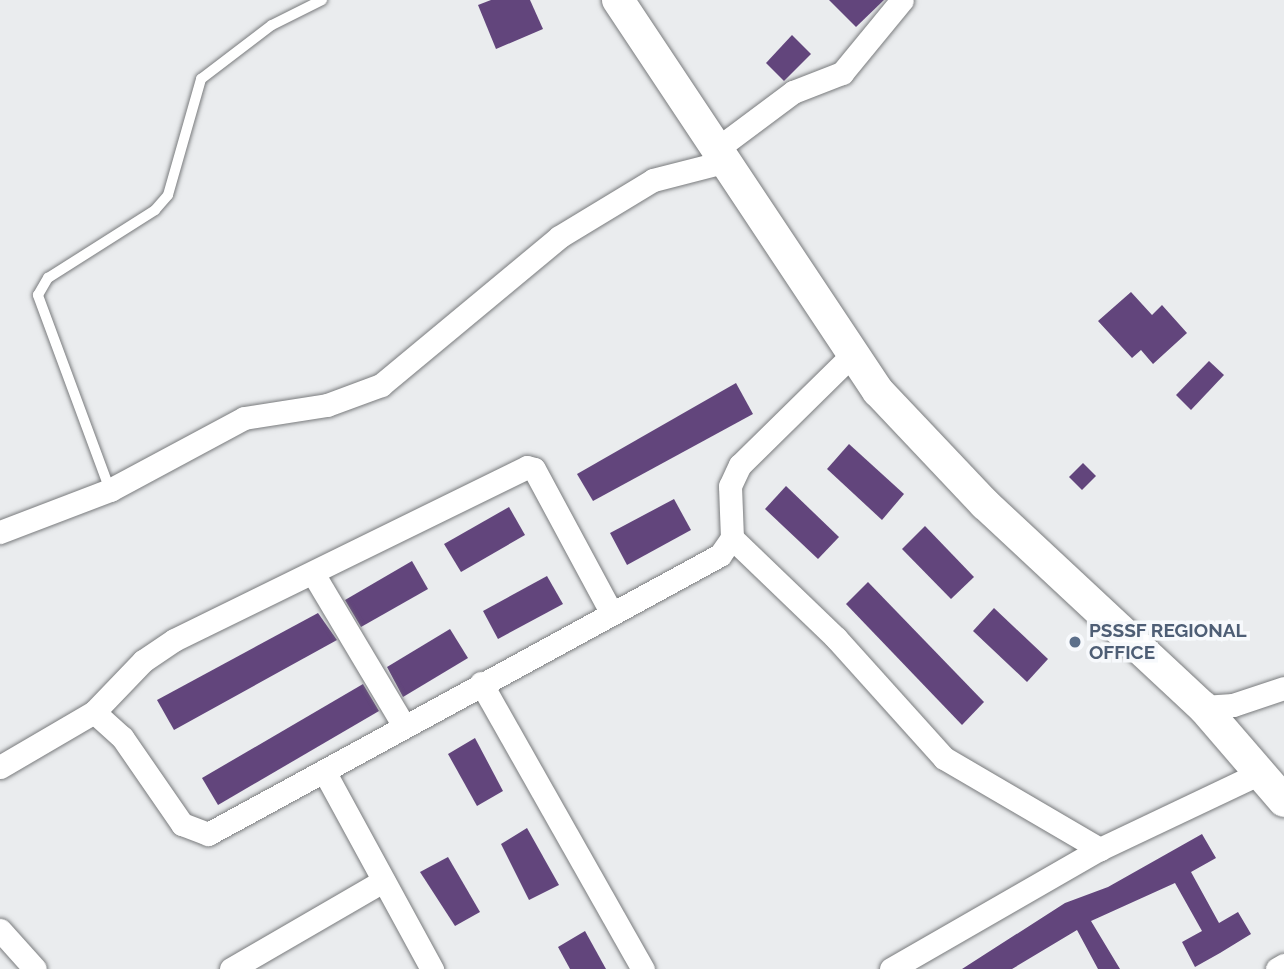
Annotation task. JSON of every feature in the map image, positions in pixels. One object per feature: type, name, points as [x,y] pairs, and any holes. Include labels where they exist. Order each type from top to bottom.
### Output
[{"type":"street","points":[[618,0],[723,155],[852,356],[985,504],[1203,707],[1258,774],[1284,800]]},
{"type":"street","points":[[0,532],[110,490],[244,418],[327,405],[381,385],[559,237],[653,180],[723,155],[793,92],[842,74],[902,0]]},
{"type":"street","points":[[852,356],[740,465],[730,486],[732,538],[836,638],[944,758],[1100,849]]},
{"type":"street","points":[[0,767],[94,712],[143,661],[174,640],[314,575],[530,467],[610,610]]},
{"type":"street","points":[[94,712],[122,737],[195,834],[208,834],[610,610],[702,567],[732,538]]},
{"type":"street","points":[[314,575],[404,726]]},
{"type":"street","points":[[481,683],[643,969]]},
{"type":"street","points":[[1203,707],[1233,705],[1284,688]]},
{"type":"street","points":[[324,771],[432,969]]},
{"type":"street","points":[[891,969],[1100,849],[1258,774]]},
{"type":"street","points":[[230,969],[383,881]]},
{"type":"street","points":[[0,930],[40,967]]},
{"type":"street","points":[[1278,969],[1284,965]]},
{"type":"lane","points":[[110,490],[38,295],[48,278],[155,210],[167,195],[201,79],[272,25],[322,0]]},
{"type":"building","points":[[491,0],[530,0],[543,29],[496,49],[478,5]]},
{"type":"building","points":[[829,0],[884,0],[856,27]]},
{"type":"building","points":[[792,35],[811,54],[784,81],[766,63]]},
{"type":"building","points":[[1131,292],[1152,315],[1162,305],[1187,333],[1153,364],[1141,350],[1132,358],[1098,321]]},
{"type":"building","points":[[1209,361],[1224,375],[1191,410],[1176,395]]},
{"type":"building","points":[[736,383],[753,414],[593,501],[577,474]]},
{"type":"building","points":[[849,444],[904,494],[882,520],[827,469]]},
{"type":"building","points":[[1083,463],[1096,476],[1082,490],[1069,477]]},
{"type":"building","points":[[786,486],[839,537],[818,559],[765,509]]},
{"type":"building","points":[[674,499],[691,530],[627,565],[610,533]]},
{"type":"building","points":[[509,507],[525,535],[461,572],[444,544]]},
{"type":"building","points":[[925,526],[974,577],[951,599],[902,549]]},
{"type":"building","points":[[412,561],[428,589],[361,627],[345,600]]},
{"type":"building","points":[[547,576],[563,604],[498,639],[483,611]]},
{"type":"building","points":[[868,582],[984,702],[962,725],[846,604]]},
{"type":"building","points":[[994,608],[1048,659],[1027,682],[973,631]]},
{"type":"building","points":[[318,613],[337,640],[174,730],[157,700]]},
{"type":"building","points":[[450,629],[468,658],[403,697],[387,667]]},
{"type":"building","points":[[363,684],[379,711],[218,805],[202,778]]},
{"type":"building","points":[[475,738],[503,791],[477,806],[448,754]]},
{"type":"building","points":[[527,828],[559,885],[529,900],[501,844]]},
{"type":"building","points":[[1202,834],[1216,858],[1191,872],[1219,923],[1238,912],[1251,934],[1220,953],[1195,967],[1182,942],[1202,931],[1175,883],[1091,921],[1120,969],[1098,969],[1077,930],[1012,969],[962,969],[1065,903],[1108,887]]},
{"type":"building","points":[[448,857],[480,912],[455,926],[420,872]]},
{"type":"building","points":[[585,931],[606,969],[570,969],[558,947]]},
{"type":"place","name":"PSSSF REGIONAL OFFICE","points":[[1075,642]]}]
